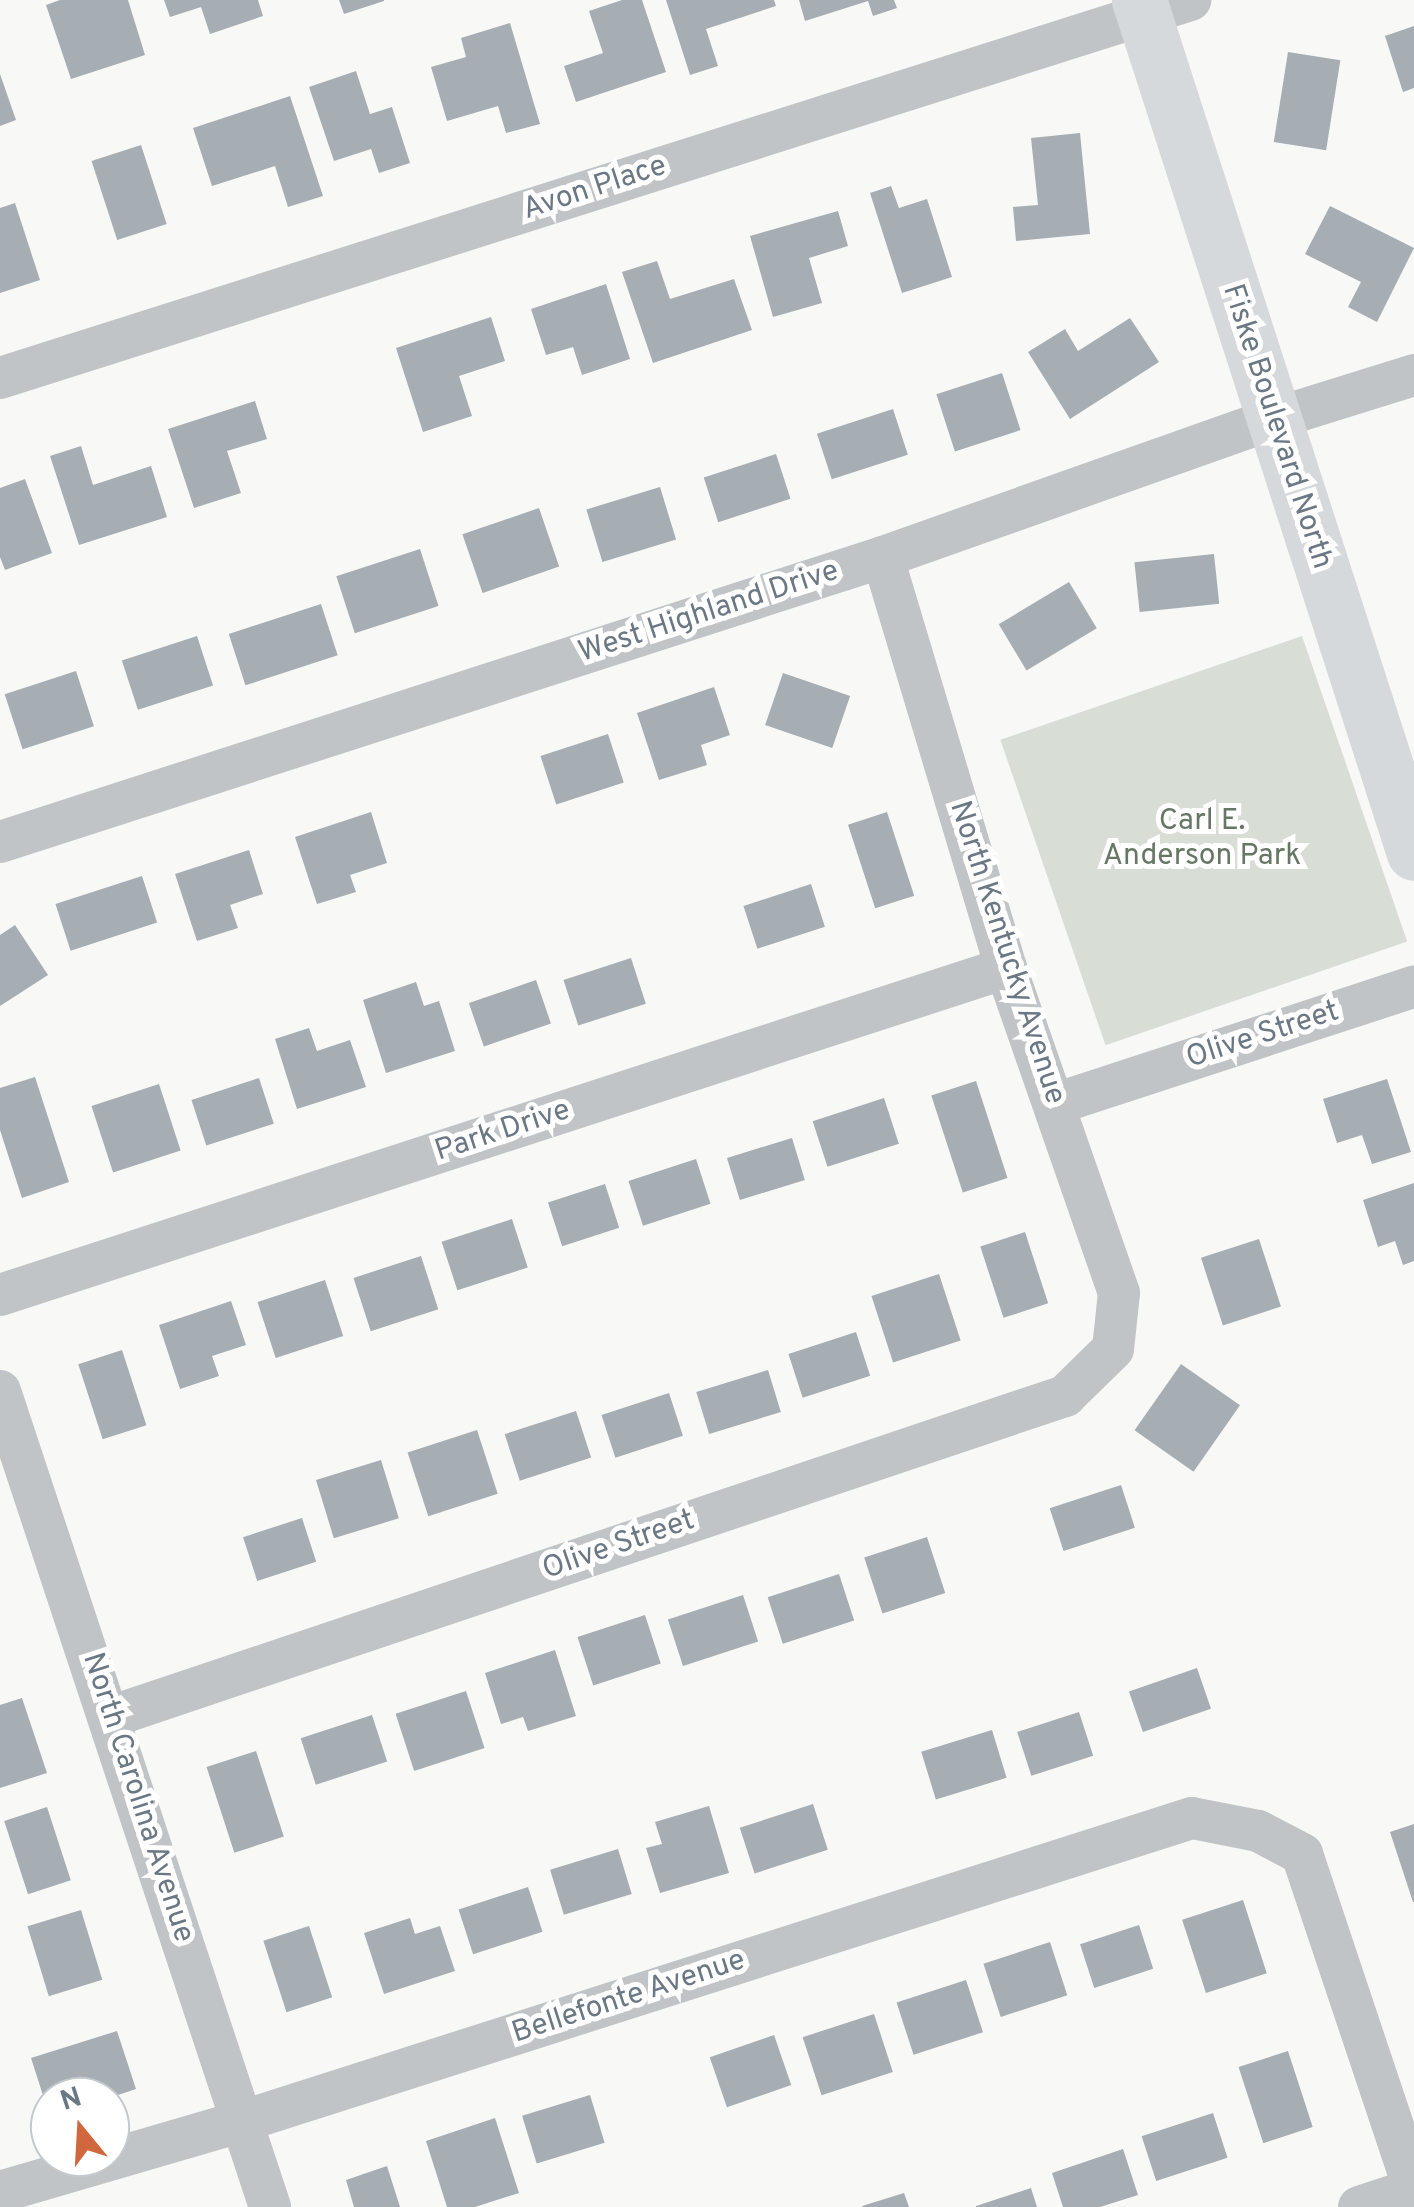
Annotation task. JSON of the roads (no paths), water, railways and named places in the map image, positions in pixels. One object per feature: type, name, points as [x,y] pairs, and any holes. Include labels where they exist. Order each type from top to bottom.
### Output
[{"type":"street","name":"Avon Place","points":[[0,378],[1158,5]]},
{"type":"street","name":"Fiske Boulevard North","points":[[1158,5],[1273,419],[1414,853]]},
{"type":"street","name":"West Highland Drive","points":[[0,842],[883,558],[1273,419],[1414,374]]},
{"type":"street","name":"North Kentucky Avenue","points":[[883,558],[1006,968],[1119,1293],[1113,1349]]},
{"type":"street","name":"Park Drive","points":[[0,1295],[1006,968]]},
{"type":"street","name":"Olive Street","points":[[1055,1104],[1414,987]]},
{"type":"street","name":"Olive Street","points":[[110,1717],[1065,1396],[1113,1349]]},
{"type":"street","name":"North Carolina Avenue","points":[[0,1391],[270,2207]]},
{"type":"street","name":"Bellefonte Avenue","points":[[0,2192],[243,2121],[1192,1818],[1258,1831],[1302,1854],[1414,2188]]},
{"type":"street","points":[[1359,2207],[1414,2188]]},
{"type":"park label","name":"Carl E. Anderson Park","points":[[1202,839]]}]
